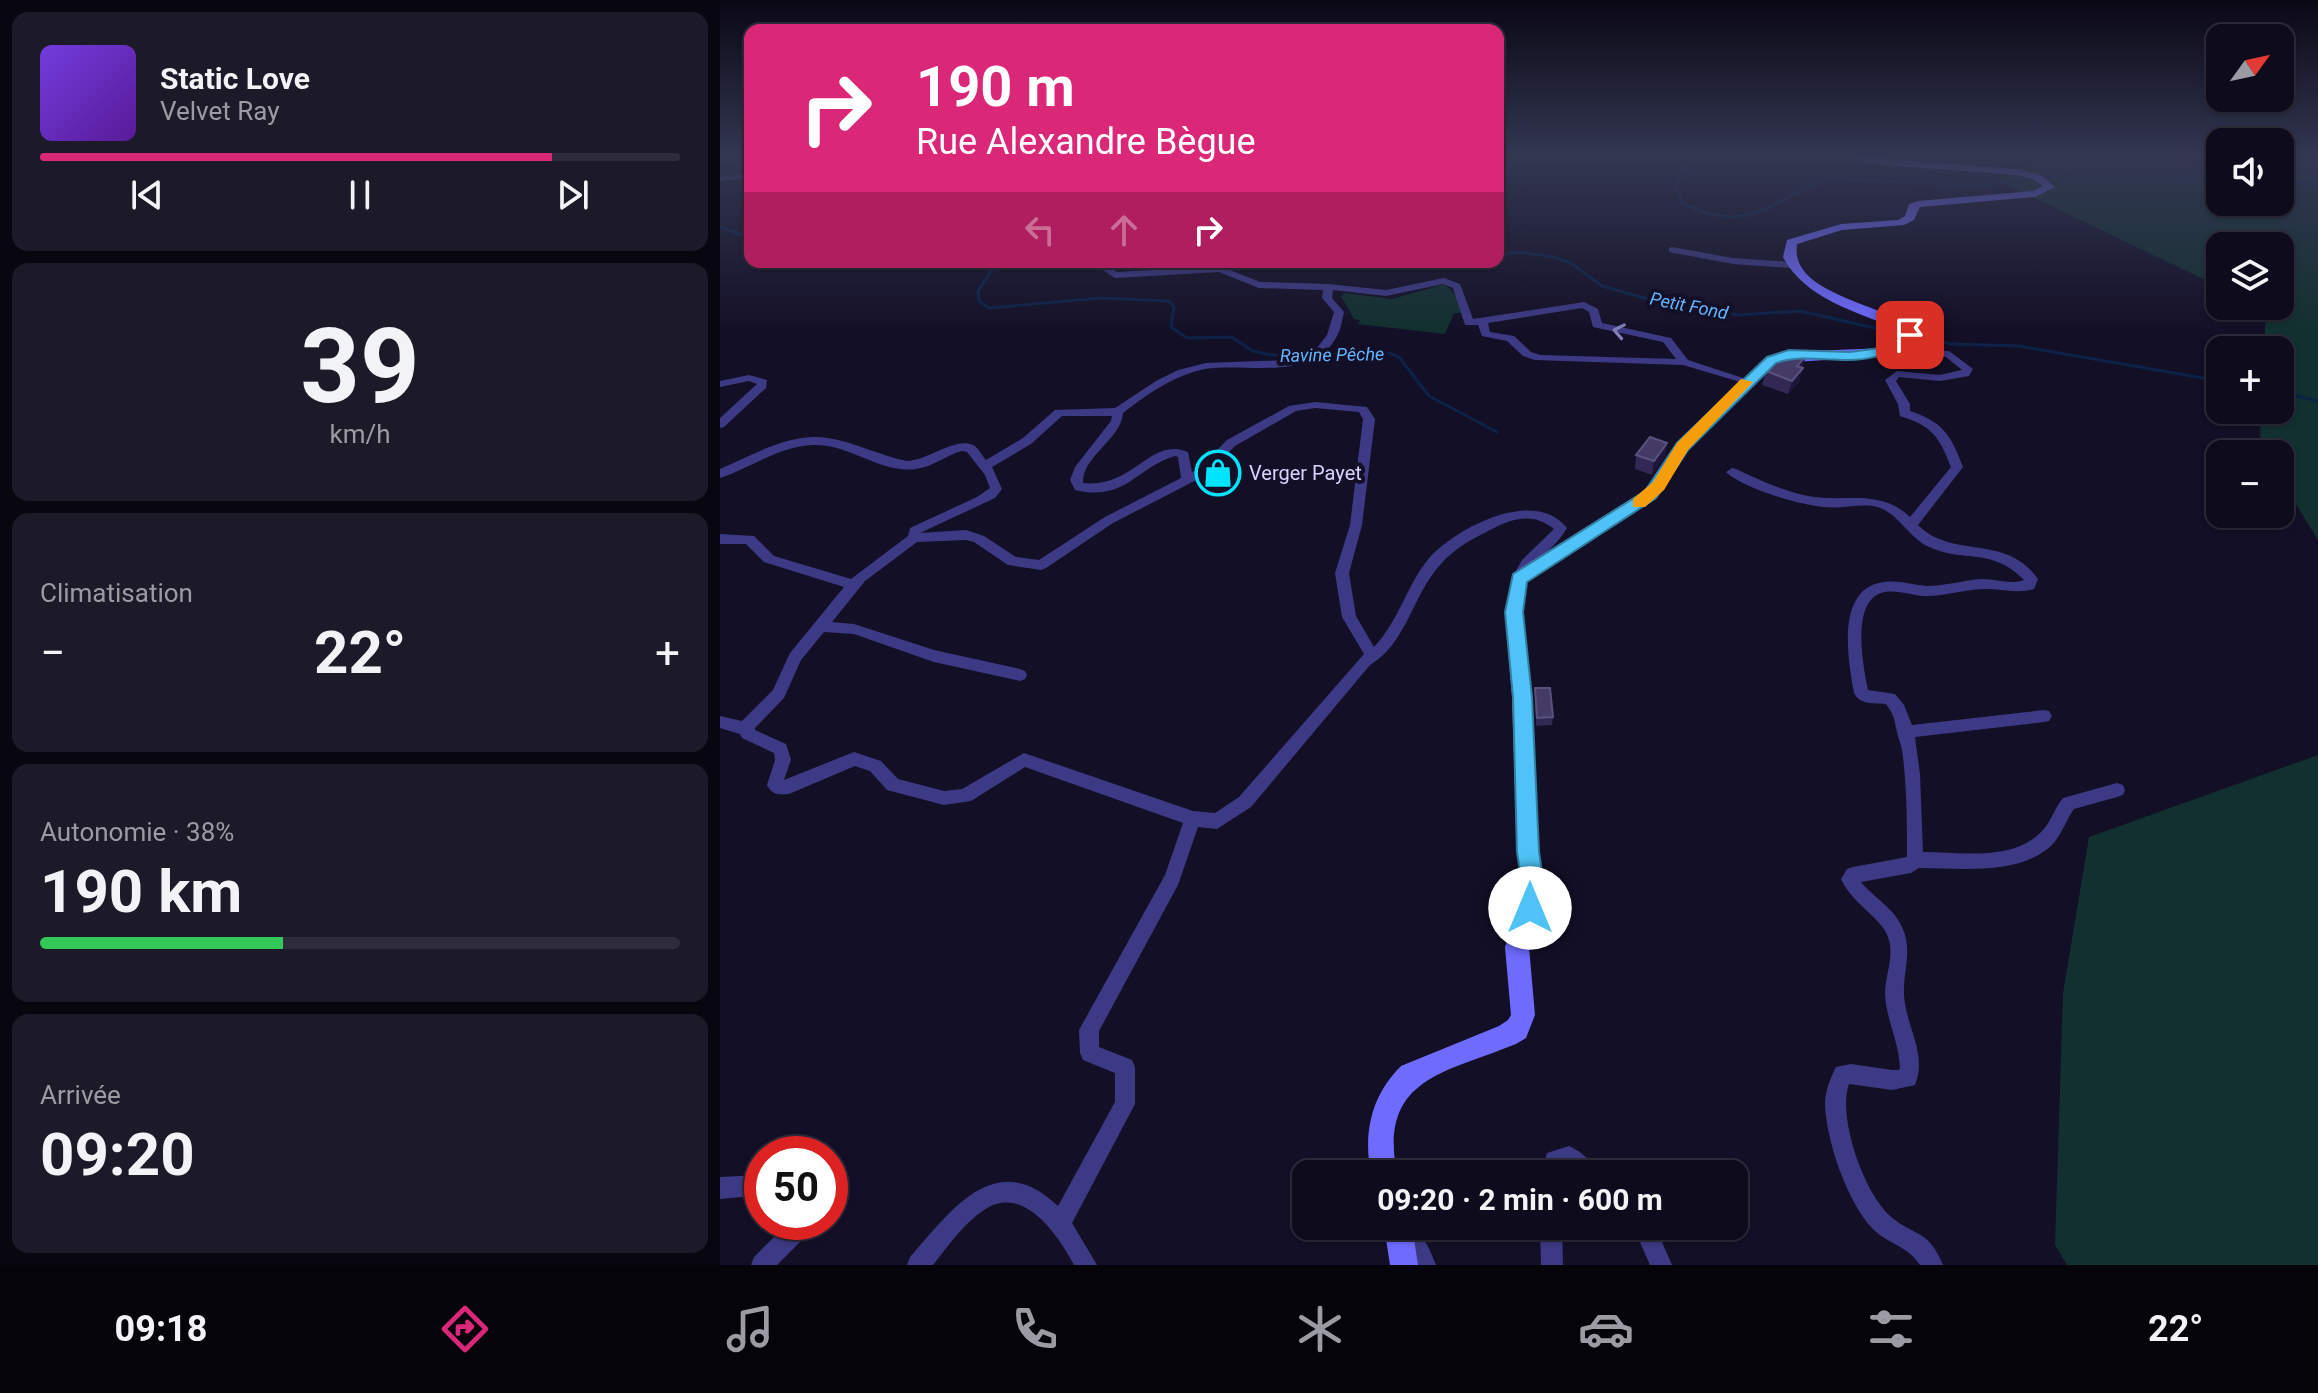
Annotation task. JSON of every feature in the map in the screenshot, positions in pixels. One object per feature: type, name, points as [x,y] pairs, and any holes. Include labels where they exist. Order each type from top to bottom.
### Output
[{"type":"main road","points":[[1382,1160],[1380,1138],[1383,1114],[1401,1083],[1410,1075],[1507,1035],[1517,1029],[1523,1015],[1517,947],[1534,892],[1528,852],[1522,697],[1514,612],[1519,578],[1650,495],[1682,447],[1747,381],[1779,356],[1881,352],[1905,344],[1908,331],[1809,285],[1792,265],[1788,246],[1800,237],[1841,227],[1900,223],[1911,215]]},
{"type":"main road","points":[[1400,1240],[1404,1265]]},
{"type":"street","points":[[1672,250],[1733,261],[1792,265]]},
{"type":"street","points":[[1110,268],[1110,272],[1123,276],[1169,269],[1220,269],[1259,285],[1386,293],[1451,282],[1457,286],[1469,323],[1584,305],[1594,311],[1597,325],[1667,340],[1684,362]]},
{"type":"street","points":[[985,466],[1027,441],[1059,412],[1118,412],[1138,396],[1193,369],[1222,364],[1297,362],[1318,353],[1333,340],[1339,312],[1327,298],[1328,287]]},
{"type":"street","points":[[1482,321],[1486,334],[1510,338],[1527,354],[1539,358],[1684,362],[1747,381]]},
{"type":"street","points":[[1881,352],[1949,354],[1968,369],[1965,374],[1952,377],[1897,374],[1890,380],[1904,404],[1904,413],[1933,422],[1940,429],[1957,467],[1912,523]]},
{"type":"street","points":[[720,384],[749,378],[763,382],[761,388],[720,424]]},
{"type":"street","points":[[746,729],[783,689],[795,657],[853,585],[914,538],[966,535],[979,539],[1013,562],[1041,565],[1109,520],[1204,471],[1241,437],[1293,408],[1315,405],[1363,409],[1369,413],[1356,525],[1342,573],[1349,617],[1362,644],[1373,657]]},
{"type":"street","points":[[1118,412],[1117,422],[1079,470],[1076,480],[1079,487],[1101,490],[1113,487],[1141,474],[1156,458],[1173,452],[1184,455],[1187,480]]},
{"type":"street","points":[[720,474],[793,444],[814,440],[907,465],[931,461],[964,446],[970,448],[985,466],[996,489],[991,496],[929,521],[914,531],[914,538]]},
{"type":"street","points":[[1732,472],[1777,493],[1823,503],[1879,503],[1912,523],[1921,538],[1936,545],[1981,549],[2004,557],[2031,579],[2029,585],[2019,589],[1988,584],[1929,591],[1877,589],[1867,596],[1856,621],[1854,639],[1861,693],[1895,701],[1904,732],[1914,785],[1915,860],[1911,865],[1853,875],[1850,879],[1854,888],[1886,917],[1897,934],[1899,954],[1894,996],[1904,1043],[1912,1060],[1908,1078],[1900,1081],[1856,1072],[1843,1074],[1835,1082],[1834,1113],[1857,1183],[1873,1214],[1895,1235],[1916,1242],[1932,1265]]},
{"type":"street","points":[[720,722],[746,729],[750,735],[781,749],[783,760],[775,785],[779,788],[854,759],[875,766],[893,785],[944,798],[960,797],[1024,760],[1193,819],[1217,821],[1245,802],[1282,754],[1365,661],[1380,654],[1421,579],[1437,559],[1460,540],[1519,514],[1553,520],[1561,528],[1558,535],[1522,566],[1519,578]]},
{"type":"street","points":[[720,539],[749,539],[769,559],[853,585]]},
{"type":"street","points":[[820,626],[854,629],[934,656],[1020,675]]},
{"type":"street","points":[[1904,732],[2044,716]]},
{"type":"street","points":[[1915,860],[2009,857],[2026,853],[2043,841],[2069,803],[2117,790]]},
{"type":"street","points":[[1061,1222],[1125,1104],[1125,1067],[1090,1053],[1089,1030],[1172,879],[1193,819]]},
{"type":"street","points":[[1554,1160],[1569,1156],[1573,1160]]},
{"type":"street","points":[[720,1188],[744,1186]]},
{"type":"street","points":[[918,1265],[979,1201],[999,1191],[1015,1191],[1034,1200],[1061,1222],[1086,1265]]},
{"type":"street","points":[[762,1265],[786,1240]]},
{"type":"street","points":[[1410,1240],[1419,1249],[1425,1265]]},
{"type":"street","points":[[1551,1240],[1552,1265]]},
{"type":"street","points":[[1650,1240],[1661,1265]]},
{"type":"green space","points":[[2070,215],[2318,215],[2318,540],[2294,501],[2294,440],[2260,440],[2261,424],[2294,424],[2294,336],[2265,336],[2265,320],[2294,320],[2294,232],[2206,232],[2206,280]]},
{"type":"green space","points":[[1445,284],[1457,297],[1463,313],[1454,313],[1445,334],[1358,324],[1360,320],[1354,319],[1341,296],[1345,293],[1392,299]]},
{"type":"green space","points":[[2318,755],[2318,1265],[2067,1265],[2055,1245],[2063,993],[2089,837]]},
{"type":"building","points":[[1782,352],[1806,356],[1797,366],[1803,368],[1792,381],[1766,371]]},
{"type":"building","points":[[1650,437],[1667,443],[1654,461],[1636,455]]},
{"type":"building","points":[[1535,688],[1550,688],[1553,717],[1537,718]]},
{"type":"waterway","points":[[1715,215],[1746,215]]},
{"type":"waterway","name":"Ravine Pêche","points":[[720,227],[744,236]]},
{"type":"waterway","name":"Petit Fond","points":[[1504,254],[1520,252],[1553,257],[1571,263],[1602,286],[1655,301],[1738,315],[1800,311],[1888,331]]},
{"type":"waterway","name":"Ravine Pêche","points":[[993,268],[978,291],[979,301],[989,308],[1100,298],[1169,301],[1174,307],[1171,327],[1187,338],[1231,337],[1253,351],[1270,355],[1308,355]]},
{"type":"waterway","name":"Petit Fond","points":[[1928,338],[1951,344],[2019,346],[2206,379]]},
{"type":"waterway","name":"Ravine Pêche","points":[[1317,354],[1389,353],[1399,357],[1429,396],[1497,432]]},
{"type":"waterway","name":"Petit Fond","points":[[2294,395],[2318,401]]},
{"type":"slow traffic","points":[[1639,503],[1659,486],[1682,447],[1746,382]]},
{"type":"place","name":"Verger Payet","points":[[1218,473]]},
{"type":"route","points":[[1530,908],[1534,892],[1528,852],[1522,697],[1514,612],[1519,578],[1650,495],[1659,486],[1682,447],[1771,360],[1789,354],[1850,356],[1881,352],[1900,347],[1910,335]]}]
